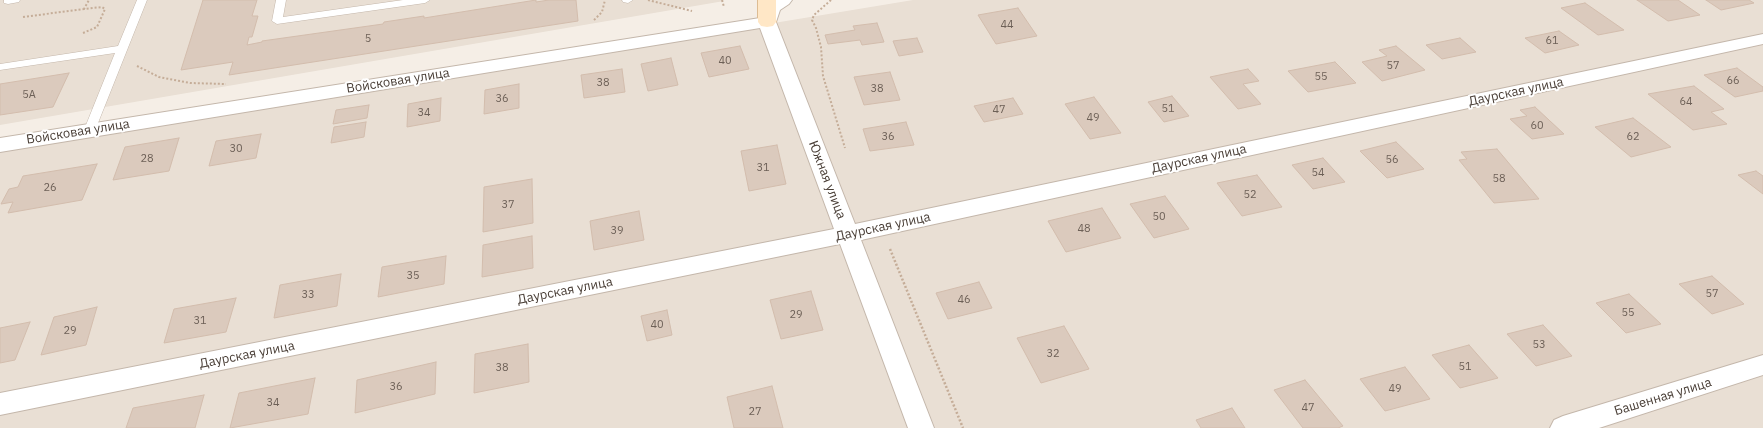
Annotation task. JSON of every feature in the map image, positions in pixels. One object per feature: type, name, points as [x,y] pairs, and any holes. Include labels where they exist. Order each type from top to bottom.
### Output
[{"type":"main road","points":[[767,0],[767,22]]},
{"type":"street","points":[[767,22],[772,7],[783,0]]},
{"type":"street","name":"Войсковая улица","points":[[0,145],[767,22]]},
{"type":"street","name":"Южная улица","points":[[767,22],[921,428]]},
{"type":"street","name":"Даурская улица","points":[[0,404],[848,234],[1763,39]]},
{"type":"street","name":"Башенная улица","points":[[1563,428],[1763,365]]},
{"type":"lane","points":[[9,0],[15,0]]},
{"type":"lane","points":[[90,130],[142,0]]},
{"type":"lane","points":[[281,0],[277,21],[425,0]]},
{"type":"lane","points":[[0,67],[123,47]]},
{"type":"path","points":[[84,9],[89,0]]},
{"type":"path","points":[[594,20],[602,12],[605,0]]},
{"type":"path","points":[[647,0],[669,4],[694,12]]},
{"type":"path","points":[[23,17],[97,7],[105,9],[97,27],[81,34]]},
{"type":"path","points":[[123,47],[137,66],[159,77],[190,83],[229,84]]},
{"type":"shaded area","points":[[0,0],[723,0],[724,1],[0,125]]},
{"type":"shaded area","points":[[913,0],[1763,0],[1763,428],[0,428],[0,151]]},
{"type":"building","points":[[203,0],[257,0],[252,16],[258,16],[252,37],[249,37],[247,45],[262,41],[383,24],[384,22],[424,16],[424,18],[536,0],[536,2],[549,0],[576,0],[578,21],[229,75],[233,62],[181,70]]},
{"type":"building","points":[[1637,0],[1678,0],[1700,15],[1668,21]]},
{"type":"building","points":[[1706,0],[1749,0],[1754,3],[1721,10]]},
{"type":"building","points":[[1585,3],[1624,30],[1598,35],[1561,8]]},
{"type":"building","points":[[1018,8],[1037,36],[996,44],[978,15]]},
{"type":"building","points":[[877,23],[884,42],[862,45],[860,40],[828,44],[825,35],[855,30],[853,26]]},
{"type":"building","points":[[1559,31],[1579,45],[1545,53],[1525,38]]},
{"type":"building","points":[[917,38],[923,52],[899,56],[893,41]]},
{"type":"building","points":[[1460,38],[1476,52],[1442,59],[1426,45]]},
{"type":"building","points":[[740,46],[749,69],[709,77],[701,53]]},
{"type":"building","points":[[1396,46],[1425,70],[1382,81],[1362,62],[1387,56],[1379,50]]},
{"type":"building","points":[[671,58],[678,85],[648,91],[641,64]]},
{"type":"building","points":[[1335,62],[1356,83],[1308,92],[1288,71]]},
{"type":"building","points":[[1737,68],[1763,87],[1763,91],[1735,97],[1704,75]]},
{"type":"building","points":[[622,69],[625,92],[584,98],[581,75]]},
{"type":"building","points":[[1248,69],[1259,81],[1243,84],[1261,104],[1238,109],[1210,77]]},
{"type":"building","points":[[890,72],[900,100],[864,105],[854,77]]},
{"type":"building","points":[[69,73],[53,107],[0,115],[0,84]]},
{"type":"building","points":[[519,84],[519,108],[484,114],[485,90]]},
{"type":"building","points":[[1694,86],[1724,109],[1711,112],[1727,124],[1693,130],[1648,94]]},
{"type":"building","points":[[1172,96],[1189,116],[1164,122],[1148,102]]},
{"type":"building","points":[[1094,97],[1121,133],[1090,139],[1065,104]]},
{"type":"building","points":[[441,98],[440,121],[407,127],[408,104]]},
{"type":"building","points":[[1013,98],[1023,114],[984,122],[974,106]]},
{"type":"building","points":[[369,105],[367,118],[333,124],[336,110]]},
{"type":"building","points":[[1535,107],[1564,134],[1532,139],[1510,119],[1527,116],[1520,110]]},
{"type":"building","points":[[1633,118],[1671,147],[1631,157],[1595,127]]},
{"type":"building","points":[[366,122],[364,137],[331,143],[334,127]]},
{"type":"building","points":[[906,122],[914,145],[870,151],[863,129]]},
{"type":"building","points":[[261,134],[256,158],[209,166],[216,141]]},
{"type":"building","points":[[179,138],[169,171],[113,180],[125,147]]},
{"type":"building","points":[[1396,142],[1424,169],[1387,178],[1360,151]]},
{"type":"building","points":[[777,145],[786,184],[749,191],[741,151]]},
{"type":"building","points":[[1497,149],[1539,199],[1494,203],[1459,160],[1467,159],[1461,152]]},
{"type":"building","points":[[1323,158],[1345,182],[1313,189],[1292,165]]},
{"type":"building","points":[[97,164],[82,200],[8,213],[13,202],[1,204],[9,189],[18,187],[23,176]]},
{"type":"building","points":[[1756,171],[1763,176],[1763,194],[1738,175]]},
{"type":"building","points":[[1257,175],[1282,207],[1242,216],[1217,183]]},
{"type":"building","points":[[532,179],[533,223],[483,232],[484,187]]},
{"type":"building","points":[[1165,196],[1189,229],[1154,238],[1130,204]]},
{"type":"building","points":[[1102,208],[1121,238],[1066,252],[1048,221]]},
{"type":"building","points":[[639,211],[644,240],[594,250],[590,221]]},
{"type":"building","points":[[532,236],[533,268],[482,277],[483,245]]},
{"type":"building","points":[[446,256],[444,284],[378,297],[382,267]]},
{"type":"building","points":[[341,274],[337,306],[274,318],[280,285]]},
{"type":"building","points":[[1712,276],[1744,304],[1712,314],[1679,284]]},
{"type":"building","points":[[979,282],[992,308],[948,319],[936,293]]},
{"type":"building","points":[[811,291],[823,330],[781,339],[770,300]]},
{"type":"building","points":[[1629,294],[1661,324],[1626,333],[1596,303]]},
{"type":"building","points":[[236,298],[226,332],[164,343],[174,309]]},
{"type":"building","points":[[97,307],[86,345],[41,355],[54,317]]},
{"type":"building","points":[[667,310],[672,335],[647,341],[641,316]]},
{"type":"building","points":[[30,322],[15,360],[0,363],[0,328]]},
{"type":"building","points":[[1543,325],[1572,356],[1536,366],[1507,334]]},
{"type":"building","points":[[1064,326],[1089,369],[1041,383],[1017,338]]},
{"type":"building","points":[[528,344],[529,382],[474,393],[475,354]]},
{"type":"building","points":[[1469,345],[1498,378],[1460,388],[1432,355]]},
{"type":"building","points":[[436,362],[435,394],[355,413],[357,380]]},
{"type":"building","points":[[1405,367],[1430,399],[1385,411],[1360,379]]},
{"type":"building","points":[[315,378],[308,414],[230,428],[239,393]]},
{"type":"building","points":[[1305,380],[1343,426],[1338,428],[1303,428],[1274,390]]},
{"type":"building","points":[[772,386],[783,428],[734,428],[727,397]]},
{"type":"building","points":[[204,395],[195,428],[126,428],[133,408]]},
{"type":"building","points":[[1232,408],[1245,428],[1201,428],[1196,420]]}]
